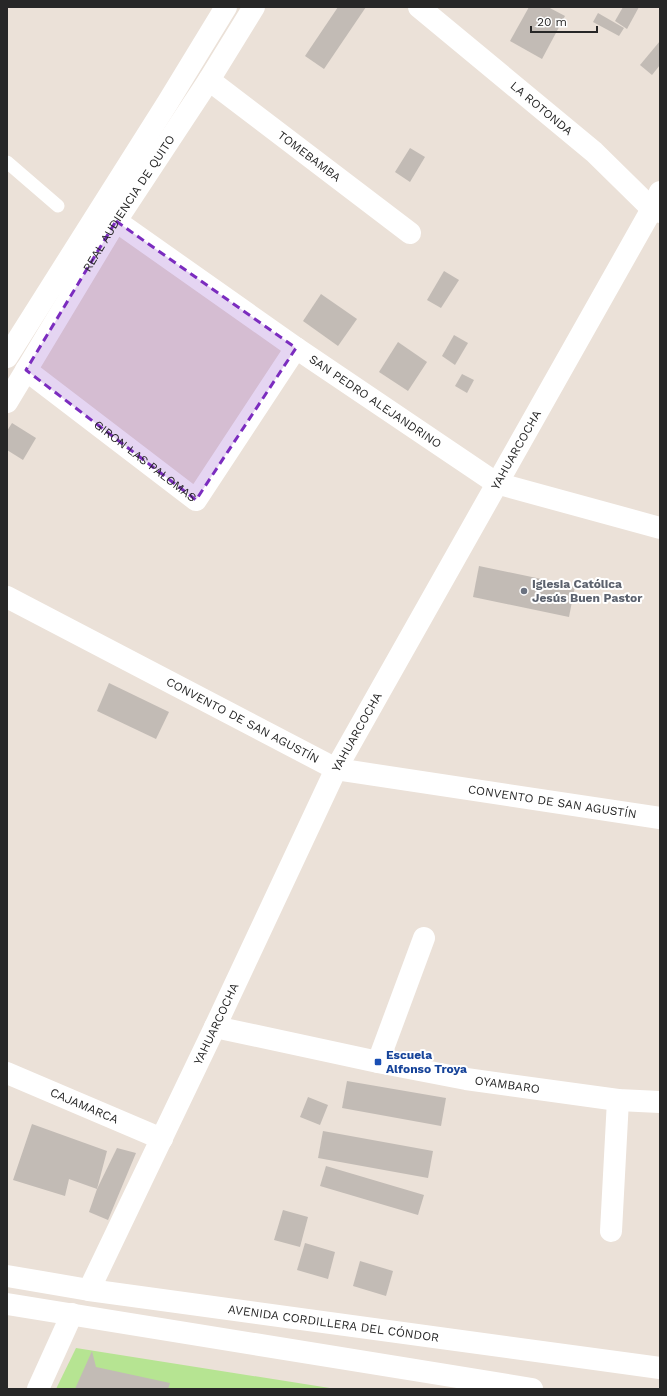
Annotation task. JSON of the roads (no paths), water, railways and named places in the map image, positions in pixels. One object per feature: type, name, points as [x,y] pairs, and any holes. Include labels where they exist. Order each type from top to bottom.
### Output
[{"type":"street","name":"REAL AUDIENCIA DE QUITO","points":[[7,357],[168,102],[226,7]]},
{"type":"street","name":"REAL AUDIENCIA DE QUITO","points":[[7,402],[116,221],[209,80],[254,7]]},
{"type":"street","name":"LA ROTONDA","points":[[419,7],[657,205]]},
{"type":"street","name":"TOMEBAMBA","points":[[209,80],[410,233]]},
{"type":"street","name":"YAHUARCOCHA","points":[[89,1290],[162,1139],[336,769],[496,484],[657,205]]},
{"type":"street","name":"SAN PEDRO ALEJANDRINO","points":[[116,221],[296,348],[496,484],[660,528]]},
{"type":"street","name":"GIRON LAS PALOMAS","points":[[26,370],[196,500],[296,348]]},
{"type":"street","name":"CONVENTO DE SAN AGUSTÍN","points":[[7,597],[336,769],[660,818]]},
{"type":"street","points":[[378,1062],[424,938]]},
{"type":"street","name":"OYAMBARO","points":[[215,1027],[378,1062],[466,1078],[618,1100],[660,1102]]},
{"type":"street","name":"CAJAMARCA","points":[[7,1073],[162,1139]]},
{"type":"street","points":[[611,1231],[618,1100]]},
{"type":"street","name":"AVENIDA CORDILLERA DEL CÓNDOR","points":[[7,1276],[89,1290],[660,1368]]},
{"type":"street","points":[[7,1304],[532,1389]]},
{"type":"street","points":[[38,1389],[72,1314]]},
{"type":"lane","points":[[7,162],[58,206]]},
{"type":"place","name":"Iglesia Católica Jesús Buen Pastor","points":[[524,591]]},
{"type":"place","name":"Escuela Alfonso Troya","points":[[378,1062]]}]
